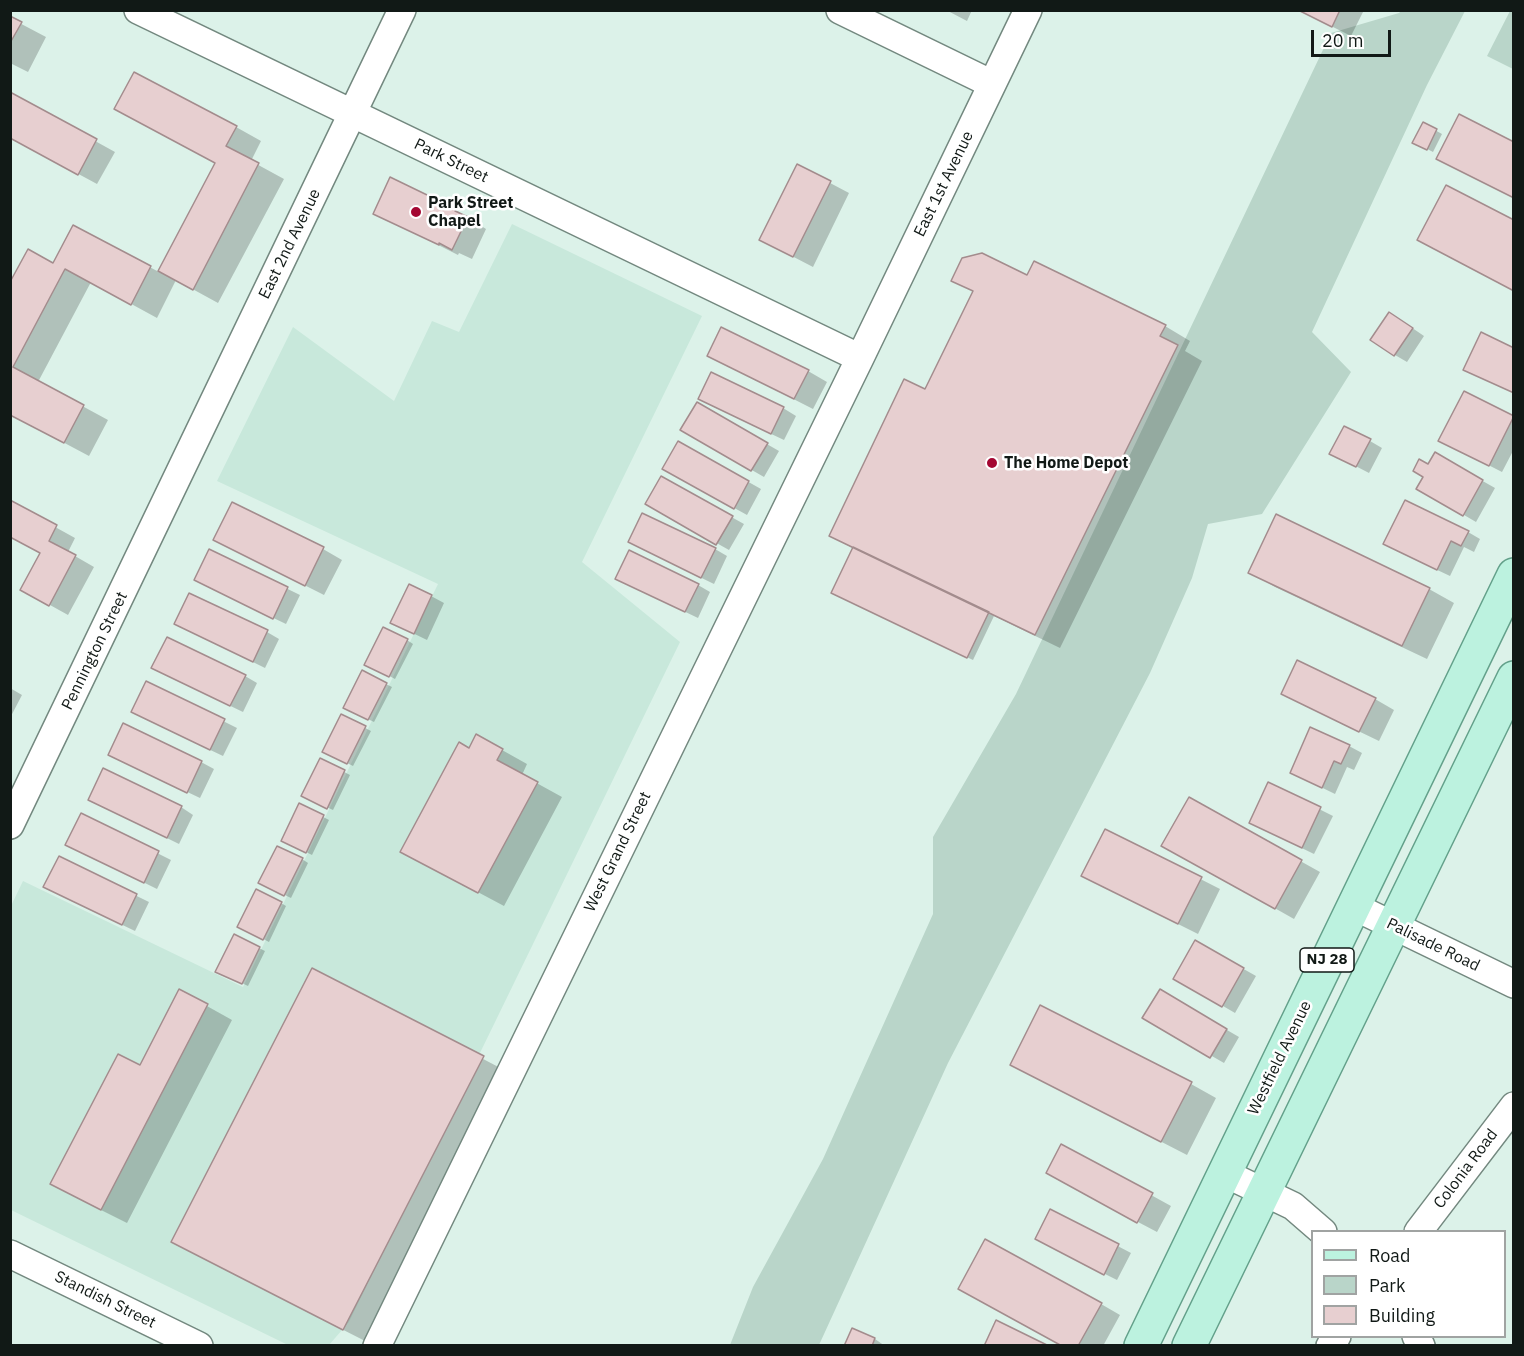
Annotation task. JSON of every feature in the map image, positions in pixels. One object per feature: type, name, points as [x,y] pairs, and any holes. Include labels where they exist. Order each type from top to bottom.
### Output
[{"type":"main road","name":"Westfield Avenue","points":[[1140,1346],[1514,575]]},
{"type":"main road","name":"NJ 28","points":[[1189,1346],[1514,678]]},
{"type":"street","name":"Park Street","points":[[138,10],[861,358]]},
{"type":"street","name":"East 2nd Avenue","points":[[178,478],[402,10]]},
{"type":"street","points":[[840,10],[992,84]]},
{"type":"street","name":"East 1st Avenue","points":[[861,358],[1028,10]]},
{"type":"street","name":"West Grand Street","points":[[376,1346],[861,358]]},
{"type":"street","name":"Pennington Street","points":[[10,825],[178,478]]},
{"type":"street","name":"Palisade Road","points":[[1353,906],[1514,984]]},
{"type":"street","name":"Colonia Road","points":[[1420,1230],[1514,1106]]},
{"type":"street","points":[[1224,1173],[1293,1206],[1321,1230]]},
{"type":"street","name":"Standish Street","points":[[10,1254],[199,1346]]},
{"type":"shaded area","points":[[512,224],[702,316],[582,562],[680,642],[349,1322],[329,1345],[288,1345],[11,1210],[10,908],[23,881],[243,987],[438,584],[217,481],[293,327],[394,401],[432,321],[459,332]]},
{"type":"green space","points":[[1401,11],[1465,11],[1427,85],[1312,332],[1351,372],[1262,514],[1208,524],[1192,578],[1150,673],[948,1063],[819,1345],[730,1345],[753,1287],[823,1159],[933,914],[933,837],[1016,694],[1331,33]]},
{"type":"green space","points":[[1510,11],[1513,11],[1513,69],[1487,56]]},
{"type":"building","points":[[1298,10],[1340,10],[1332,27]]},
{"type":"building","points":[[10,16],[22,22],[10,43]]},
{"type":"building","points":[[134,72],[237,126],[226,146],[259,163],[193,290],[158,271],[215,163],[114,109]]},
{"type":"building","points":[[10,92],[97,139],[78,175],[10,138]]},
{"type":"building","points":[[1459,114],[1514,142],[1514,198],[1436,159]]},
{"type":"building","points":[[1423,122],[1437,129],[1427,150],[1412,143]]},
{"type":"building","points":[[797,164],[831,181],[793,257],[759,240]]},
{"type":"building","name":"Park Street Chapel","points":[[390,177],[468,217],[452,250],[373,214]]},
{"type":"building","points":[[1446,185],[1514,220],[1514,291],[1417,240]]},
{"type":"building","points":[[73,225],[151,266],[131,305],[65,269],[13,367],[84,405],[64,443],[10,415],[10,282],[28,249],[53,263]]},
{"type":"building","name":"The Home Depot","points":[[982,253],[1027,275],[1034,261],[1166,325],[1160,336],[1178,345],[1035,635],[829,536],[904,379],[925,389],[973,291],[951,281],[962,258]]},
{"type":"building","points":[[1389,312],[1413,328],[1394,356],[1370,340]]},
{"type":"building","points":[[721,327],[809,370],[794,399],[707,356]]},
{"type":"building","points":[[1481,332],[1514,348],[1514,393],[1463,370]]},
{"type":"building","points":[[711,372],[784,407],[771,434],[698,399]]},
{"type":"building","points":[[1464,391],[1514,416],[1489,466],[1438,441]]},
{"type":"building","points":[[697,402],[768,443],[751,471],[680,430]]},
{"type":"building","points":[[1344,426],[1371,439],[1356,467],[1329,454]]},
{"type":"building","points":[[678,441],[749,481],[734,509],[662,469]]},
{"type":"building","points":[[1435,452],[1483,480],[1463,516],[1416,489],[1423,477],[1413,471],[1419,459],[1428,464]]},
{"type":"building","points":[[661,476],[733,516],[716,545],[645,504]]},
{"type":"building","points":[[10,500],[57,525],[49,541],[76,555],[49,606],[20,590],[40,553],[10,537]]},
{"type":"building","points":[[1405,500],[1469,531],[1461,546],[1451,541],[1437,570],[1383,544]]},
{"type":"building","points":[[232,502],[324,547],[305,586],[213,540]]},
{"type":"building","points":[[642,513],[716,548],[701,578],[628,542]]},
{"type":"building","points":[[1276,514],[1430,588],[1402,646],[1248,573]]},
{"type":"building","points":[[853,547],[989,612],[967,658],[831,593]]},
{"type":"building","points":[[209,549],[288,587],[273,619],[194,580]]},
{"type":"building","points":[[629,550],[699,584],[685,612],[615,579]]},
{"type":"building","points":[[409,584],[432,595],[414,634],[390,623]]},
{"type":"building","points":[[189,593],[268,630],[253,662],[174,624]]},
{"type":"building","points":[[383,627],[408,639],[389,677],[364,665]]},
{"type":"building","points":[[167,637],[246,675],[230,706],[151,668]]},
{"type":"building","points":[[1297,660],[1376,698],[1359,732],[1281,694]]},
{"type":"building","points":[[362,670],[387,683],[368,720],[343,708]]},
{"type":"building","points":[[146,681],[225,719],[210,750],[131,712]]},
{"type":"building","points":[[341,714],[366,726],[347,764],[322,752]]},
{"type":"building","points":[[123,723],[202,761],[187,793],[108,755]]},
{"type":"building","points":[[1310,727],[1350,745],[1341,764],[1334,761],[1322,788],[1290,773]]},
{"type":"building","points":[[476,734],[503,749],[497,760],[538,782],[478,893],[400,852],[459,742],[469,748]]},
{"type":"building","points":[[320,758],[345,770],[327,809],[301,796]]},
{"type":"building","points":[[103,768],[182,806],[167,838],[88,800]]},
{"type":"building","points":[[1268,782],[1321,807],[1302,848],[1249,823]]},
{"type":"building","points":[[1189,797],[1302,860],[1275,909],[1161,846]]},
{"type":"building","points":[[299,803],[324,815],[306,853],[281,841]]},
{"type":"building","points":[[81,813],[159,851],[144,883],[65,845]]},
{"type":"building","points":[[1105,829],[1202,877],[1178,924],[1081,876]]},
{"type":"building","points":[[277,846],[303,858],[284,896],[258,883]]},
{"type":"building","points":[[59,856],[137,894],[122,925],[43,887]]},
{"type":"building","points":[[256,889],[282,902],[263,940],[237,927]]},
{"type":"building","points":[[234,934],[260,947],[242,984],[215,972]]},
{"type":"building","points":[[1195,940],[1244,968],[1222,1007],[1173,979]]},
{"type":"building","points":[[312,968],[484,1056],[343,1330],[171,1242]]},
{"type":"building","points":[[179,989],[208,1004],[101,1210],[50,1184],[118,1054],[140,1065]]},
{"type":"building","points":[[1160,989],[1227,1029],[1210,1058],[1142,1018]]},
{"type":"building","points":[[1040,1005],[1192,1082],[1161,1142],[1010,1065]]},
{"type":"building","points":[[1061,1144],[1153,1193],[1137,1223],[1046,1173]]},
{"type":"building","points":[[1050,1209],[1119,1244],[1104,1275],[1035,1239]]},
{"type":"building","points":[[985,1239],[1102,1303],[1078,1346],[1062,1346],[958,1289]]},
{"type":"building","points":[[996,1320],[1049,1346],[984,1346]]},
{"type":"building","points":[[852,1328],[875,1338],[872,1346],[844,1346]]},
{"type":"place","name":"Park Street Chapel","points":[[416,212]]},
{"type":"place","name":"The Home Depot","points":[[992,463]]}]
